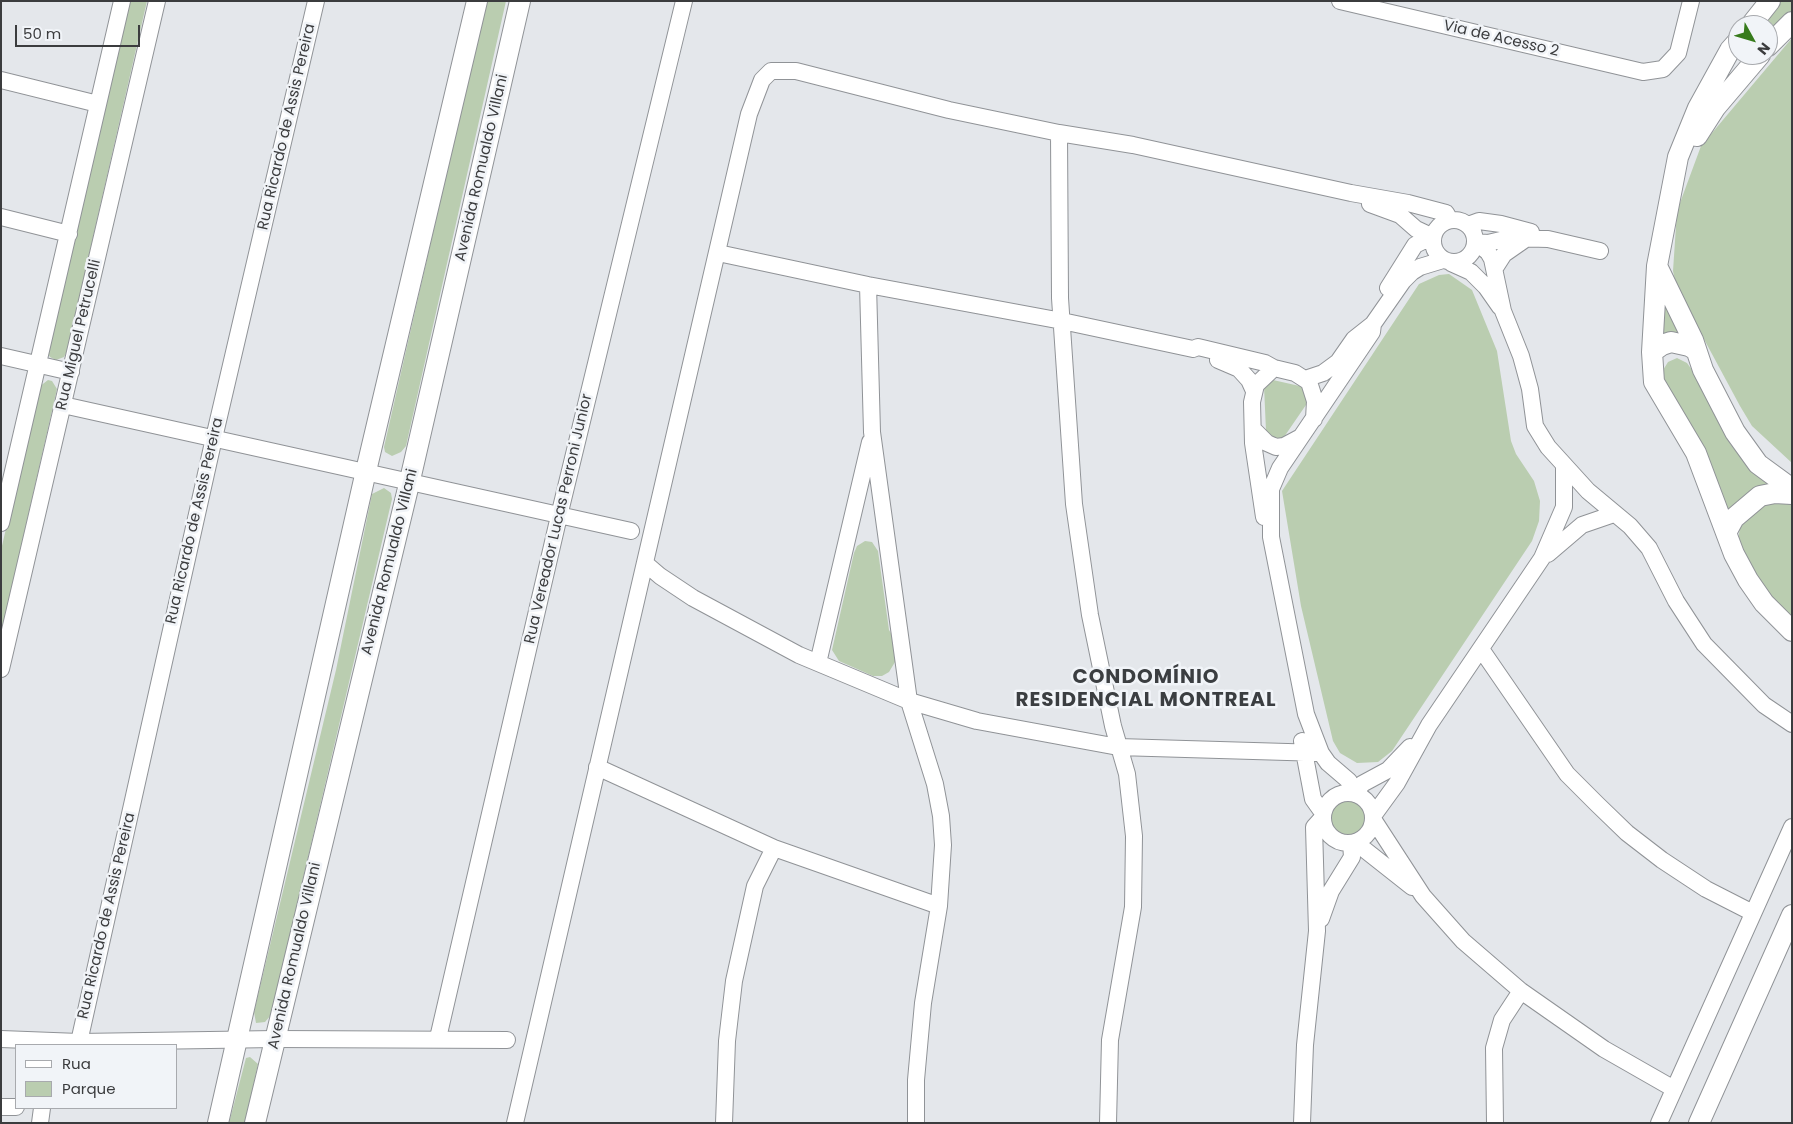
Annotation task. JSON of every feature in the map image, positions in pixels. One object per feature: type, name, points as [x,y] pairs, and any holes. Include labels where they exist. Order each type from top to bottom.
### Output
[{"type":"street","points":[[1,523],[4,498],[38,365],[122,1]]},
{"type":"street","name":"Rua Miguel Petrucelli","points":[[1,669],[158,1]]},
{"type":"street","name":"Rua Ricardo de Assis Pereira","points":[[79,1042],[214,438],[316,1]]},
{"type":"street","points":[[218,1123],[235,1040],[322,671],[366,471],[477,1]]},
{"type":"street","name":"Avenida Romualdo Villani","points":[[255,1123],[410,480],[520,1]]},
{"type":"street","name":"Rua Vereador Lucas Perroni Junior","points":[[438,1038],[559,516],[684,1]]},
{"type":"street","name":"Via de Acesso 2","points":[[1340,1],[1643,72],[1663,69],[1678,53],[1691,1]]},
{"type":"street","points":[[1758,15],[1770,1]]},
{"type":"street","points":[[1778,36],[1792,22]]},
{"type":"street","points":[[1728,58],[1698,108],[1678,157],[1670,189],[1657,266],[1652,352],[1654,382],[1696,453],[1734,554],[1748,580],[1764,603],[1792,631]]},
{"type":"street","points":[[1670,189],[1699,131],[1715,108],[1752,65]]},
{"type":"street","points":[[515,1123],[749,114],[762,80],[771,71],[796,71],[949,110],[1059,133],[1133,145],[1351,193],[1408,203],[1446,213],[1450,220]]},
{"type":"street","points":[[1,80],[98,104]]},
{"type":"street","points":[[1059,133],[1062,321],[1074,504],[1090,615],[1129,793],[1135,869],[1127,944],[1110,1040],[1108,1123]]},
{"type":"street","points":[[1351,193],[1366,202],[1400,215],[1416,229],[1433,239]]},
{"type":"street","points":[[1,217],[69,234]]},
{"type":"street","points":[[1305,379],[1330,370],[1359,333],[1373,324],[1387,302],[1412,272],[1420,267],[1447,261],[1458,262],[1470,255],[1475,242],[1472,230],[1462,221],[1450,220],[1439,226],[1433,239],[1435,252],[1447,261],[1471,272],[1486,287],[1503,311]]},
{"type":"street","points":[[1468,225],[1479,221],[1501,224],[1600,252]]},
{"type":"street","points":[[1495,268],[1512,246],[1529,237]]},
{"type":"street","points":[[1475,242],[1488,243],[1509,238],[1548,238]]},
{"type":"street","points":[[1387,302],[1385,298],[1389,285],[1406,256],[1419,242],[1433,239]]},
{"type":"street","points":[[1475,242],[1488,252],[1495,268],[1503,311],[1521,356],[1530,389],[1535,426],[1548,447],[1564,467],[1614,514],[1630,526],[1650,548],[1676,601],[1704,644],[1764,705],[1792,724]]},
{"type":"street","points":[[718,252],[868,285],[1062,321],[1193,349],[1196,352],[1239,369],[1249,380],[1254,391],[1253,429],[1261,501],[1271,537],[1306,714],[1321,752],[1328,763],[1349,781],[1355,794]]},
{"type":"street","points":[[1657,266],[1687,327],[1703,370],[1735,432],[1758,464],[1792,489]]},
{"type":"street","points":[[868,285],[872,432],[909,701],[927,756],[941,816],[942,882],[923,1003],[916,1080],[916,1123]]},
{"type":"street","points":[[1271,537],[1271,489],[1274,480],[1372,332],[1373,324]]},
{"type":"street","points":[[1652,352],[1662,345],[1671,342],[1690,346],[1696,350]]},
{"type":"street","points":[[1193,349],[1198,347],[1265,362],[1274,368],[1295,373],[1305,379],[1314,394],[1314,419]]},
{"type":"street","points":[[1,356],[71,372]]},
{"type":"street","points":[[1254,391],[1260,380],[1274,368]]},
{"type":"street","points":[[63,405],[410,480],[559,516],[631,531]]},
{"type":"street","points":[[1253,429],[1267,442],[1276,447],[1284,446],[1302,436]]},
{"type":"street","points":[[818,663],[872,432]]},
{"type":"street","points":[[1353,843],[1368,834],[1373,818],[1397,783],[1429,725],[1542,558],[1564,507],[1564,467]]},
{"type":"street","points":[[1726,531],[1734,518],[1760,496],[1775,493],[1792,494]]},
{"type":"street","points":[[1542,558],[1582,525],[1614,514]]},
{"type":"street","points":[[646,564],[660,576],[693,598],[771,641],[909,701],[977,721],[1118,746],[1321,752]]},
{"type":"street","points":[[1480,649],[1567,774],[1597,804],[1627,832],[1662,860],[1706,889],[1753,913]]},
{"type":"street","points":[[1306,714],[1303,752],[1313,800],[1323,815],[1326,831],[1337,841],[1353,843],[1423,896]]},
{"type":"street","points":[[1355,794],[1362,784],[1383,773],[1397,761],[1429,725]]},
{"type":"street","points":[[597,767],[774,848],[939,906]]},
{"type":"street","points":[[1302,1123],[1305,1045],[1317,931],[1314,826],[1323,815],[1331,799],[1346,793],[1355,794],[1368,802],[1373,818],[1423,896],[1463,941],[1521,990],[1604,1049],[1674,1089]]},
{"type":"street","points":[[1659,1123],[1792,827]]},
{"type":"street","points":[[1317,931],[1330,891],[1352,858],[1353,843]]},
{"type":"street","points":[[724,1123],[727,1041],[734,981],[755,886],[774,848]]},
{"type":"street","points":[[1699,1123],[1792,915]]},
{"type":"street","points":[[1495,1123],[1494,1048],[1502,1020],[1521,990]]},
{"type":"street","points":[[1,1039],[50,1043],[275,1038],[507,1040]]},
{"type":"street","points":[[1,1107],[15,1107]]},
{"type":"street","points":[[40,1123],[42,1109]]},
{"type":"green space","points":[[129,1],[147,1],[67,351],[64,357],[56,360],[50,357],[47,352]]},
{"type":"green space","points":[[486,1],[506,1],[406,446],[401,452],[392,456],[385,452],[384,447]]},
{"type":"green space","points":[[1777,1],[1792,1],[1792,13],[1778,28],[1778,15],[1765,15]]},
{"type":"green space","points":[[1792,38],[1792,463],[1752,426],[1677,289],[1673,271],[1677,211],[1701,146],[1769,65],[1778,65],[1778,55]]},
{"type":"green space","points":[[1449,274],[1472,290],[1497,351],[1511,441],[1516,454],[1534,481],[1540,501],[1539,521],[1532,541],[1392,751],[1378,762],[1357,763],[1340,753],[1333,741],[1301,606],[1282,491],[1419,284],[1439,275]]},
{"type":"green space","points":[[1659,287],[1688,336],[1660,333]]},
{"type":"green space","points":[[1677,358],[1687,363],[1695,374],[1731,445],[1743,460],[1770,485],[1729,513],[1660,375],[1668,362]]},
{"type":"green space","points":[[48,380],[52,381],[57,389],[1,634],[1,550],[39,387]]},
{"type":"green space","points":[[1273,380],[1304,387],[1308,402],[1284,437],[1279,439],[1274,439],[1266,431],[1264,386]]},
{"type":"green space","points":[[384,488],[391,493],[392,499],[271,1015],[265,1022],[256,1023],[254,1012],[336,670],[372,494]]},
{"type":"green space","points":[[1792,500],[1792,623],[1757,582],[1738,539],[1741,523],[1766,503]]},
{"type":"green space","points":[[865,541],[872,542],[878,551],[889,630],[895,640],[895,662],[889,672],[882,676],[873,676],[839,661],[832,650],[854,553],[857,546]]},
{"type":"green space","points":[[1347,799],[1361,804],[1366,818],[1361,832],[1347,837],[1333,832],[1328,818],[1333,804]]},
{"type":"green space","points":[[250,1057],[258,1064],[245,1123],[229,1123],[246,1058]]},
{"type":"district","name":"CONDOMÍNIO RESIDENCIAL MONTREAL","points":[[1146,690]]}]
